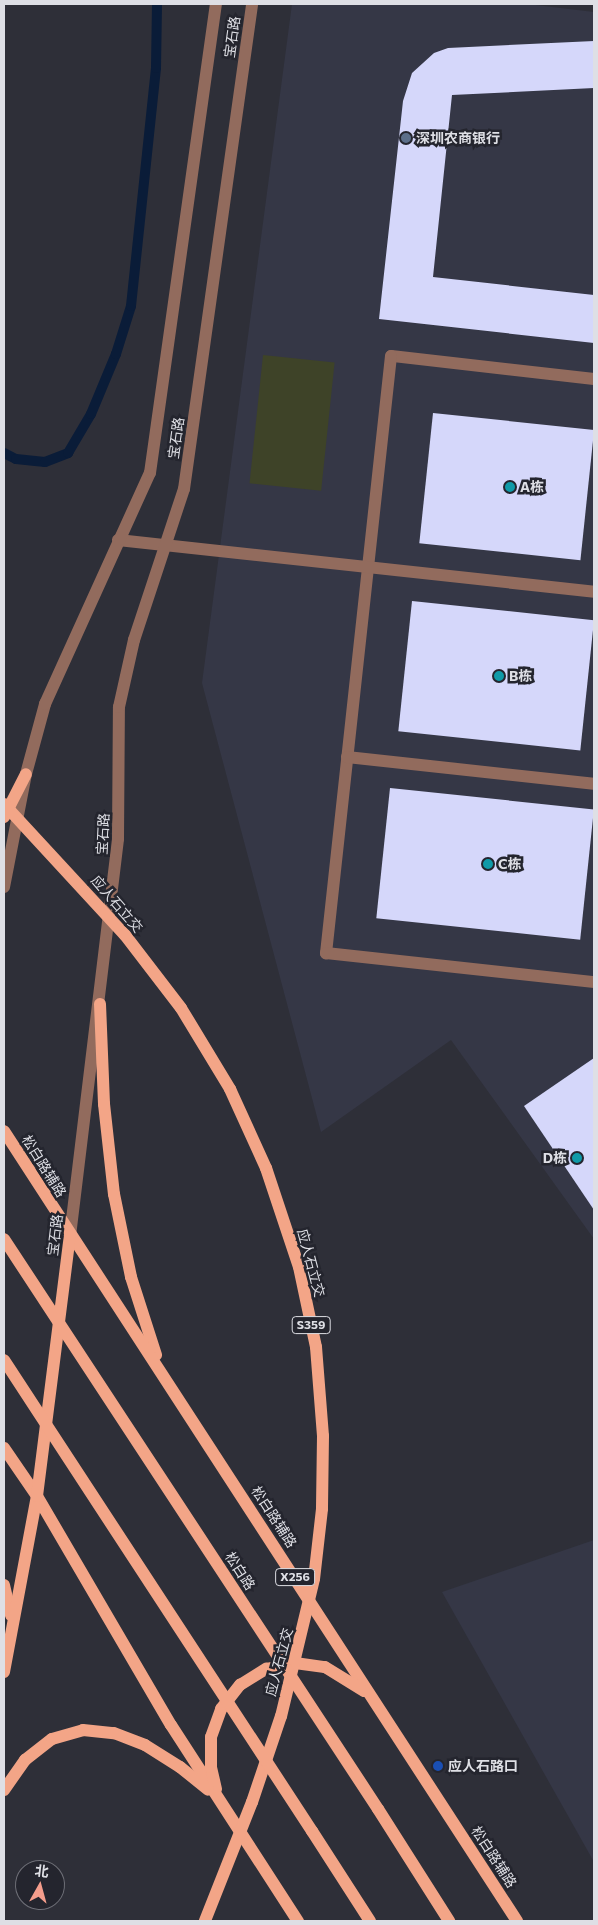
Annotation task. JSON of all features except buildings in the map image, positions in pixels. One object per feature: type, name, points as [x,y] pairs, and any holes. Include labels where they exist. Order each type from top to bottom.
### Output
[{"type":"main road","points":[[4,817],[26,774]]},
{"type":"main road","name":"应人石立交","points":[[4,804],[125,934],[181,1008],[230,1089],[266,1168],[299,1267],[316,1346],[322,1446],[322,1509],[314,1579],[281,1716],[252,1802],[205,1921]]},
{"type":"main road","points":[[100,1004],[104,1104],[114,1194],[131,1277],[161,1372]]},
{"type":"main road","name":"松白路辅路","points":[[4,1131],[70,1236],[379,1706],[517,1921]]},
{"type":"main road","name":"宝石路","points":[[4,1672],[37,1496],[70,1236]]},
{"type":"main road","name":"松白路","points":[[4,1239],[378,1809],[449,1921]]},
{"type":"main road","points":[[4,1360],[370,1921]]},
{"type":"main road","points":[[4,1448],[37,1496],[171,1725],[298,1921]]},
{"type":"main road","points":[[4,1585],[12,1625]]},
{"type":"main road","points":[[218,1799],[211,1767],[211,1737],[221,1709],[240,1685],[266,1669],[295,1663],[325,1666],[357,1684],[379,1706]]},
{"type":"main road","points":[[4,1790],[25,1760],[45,1744],[83,1730],[114,1734],[145,1745],[180,1767],[218,1799]]},
{"type":"street","name":"宝石路","points":[[4,887],[26,774],[45,704],[150,473],[216,4]]},
{"type":"street","name":"宝石路","points":[[70,1236],[100,1004],[118,839],[119,707],[134,640],[184,489],[252,4]]},
{"type":"street","points":[[594,379],[391,356],[326,953],[594,982]]},
{"type":"street","points":[[118,540],[594,592]]},
{"type":"street","points":[[347,757],[594,784]]},
{"type":"shaded area","points":[[292,4],[527,4],[594,12],[594,1239],[451,1040],[321,1132],[202,683]]},
{"type":"shaded area","points":[[594,1540],[594,1862],[442,1592]]},
{"type":"green space","points":[[263,355],[335,363],[321,491],[250,483]]},
{"type":"waterway","points":[[4,453],[16,459],[45,462],[68,453],[91,414],[116,354],[131,306],[156,68],[157,4]]},
{"type":"place","name":"深圳农商银行","points":[[406,138]]},
{"type":"place","name":"A栋","points":[[510,487]]},
{"type":"place","name":"B栋","points":[[499,676]]},
{"type":"place","name":"C栋","points":[[488,864]]},
{"type":"place","name":"D栋","points":[[577,1158]]},
{"type":"place","name":"应人石路口","points":[[438,1766]]}]
